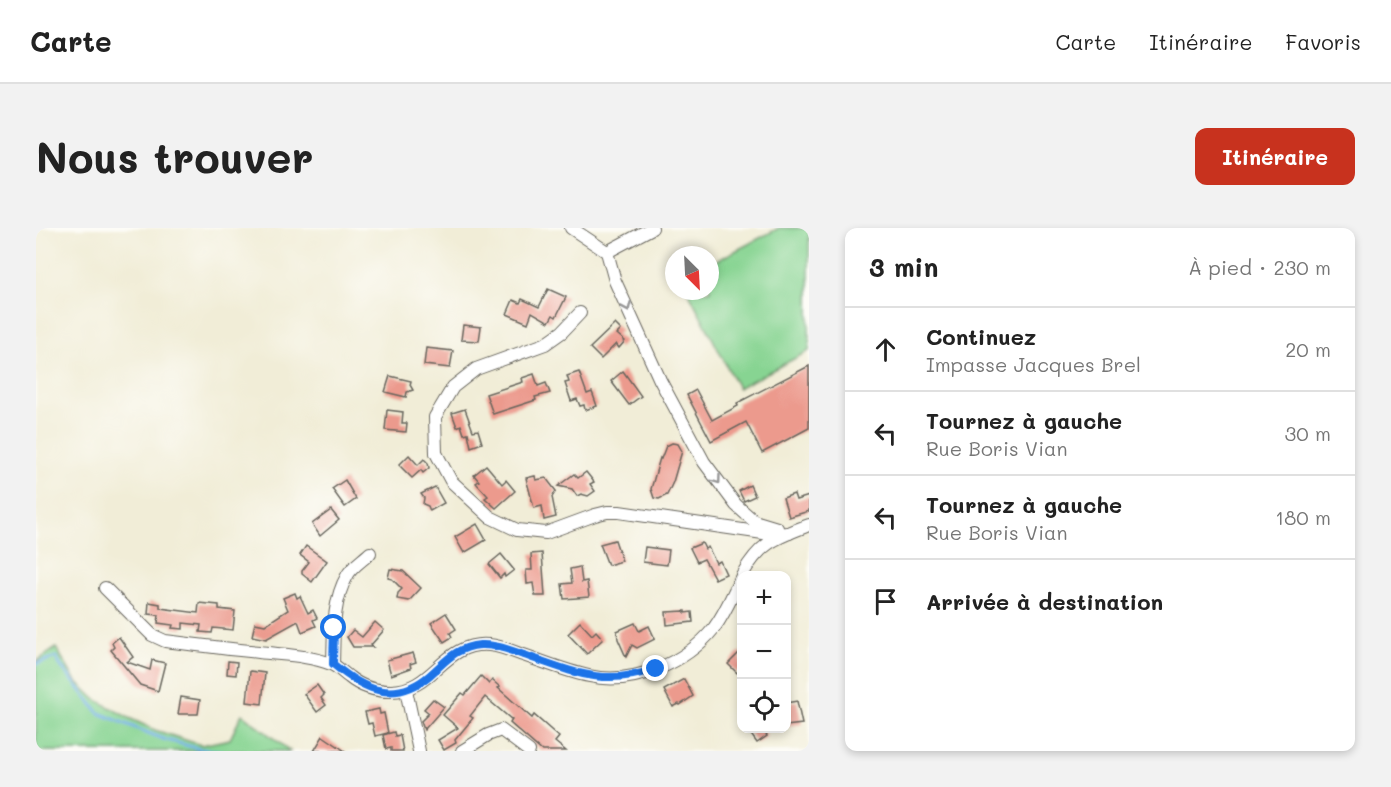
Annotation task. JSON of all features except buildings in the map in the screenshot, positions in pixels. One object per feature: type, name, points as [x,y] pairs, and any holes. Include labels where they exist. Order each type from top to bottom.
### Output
[{"type":"street","points":[[571,228],[607,252],[615,281],[660,380],[704,462],[736,506],[754,522],[789,533]]},
{"type":"street","points":[[607,252],[652,228]]},
{"type":"street","points":[[580,313],[562,332],[545,344],[476,369],[453,387],[435,417],[436,453],[451,481],[490,517],[517,530],[546,533],[595,515],[619,512],[770,534],[789,533]]},
{"type":"street","points":[[745,571],[761,548],[775,537],[809,525]]},
{"type":"street","points":[[333,664],[334,628],[338,601],[347,575],[370,553]]},
{"type":"street","points":[[105,588],[152,635],[165,641],[303,657],[333,664],[361,686],[380,690],[406,690],[423,681],[448,657],[458,651],[479,645],[501,648],[589,676],[623,678],[640,675],[669,662],[706,636],[726,609],[737,586]]},
{"type":"street","points":[[406,690],[419,751]]},
{"type":"street","points":[[462,751],[501,730],[529,751]]},
{"type":"green space","points":[[779,228],[809,228],[809,351],[738,388],[693,300],[719,300],[719,259]]},
{"type":"green space","points":[[56,648],[75,680],[95,699],[155,730],[201,745],[230,739],[242,714],[290,751],[36,751],[36,662]]},
{"type":"waterway","points":[[36,664],[56,657],[99,713],[163,739],[200,749],[223,751]]},
{"type":"route","points":[[334,628],[333,664],[350,679],[371,689],[406,690],[423,681],[448,657],[468,647],[479,645],[501,648],[589,676],[623,678],[656,669]]}]
